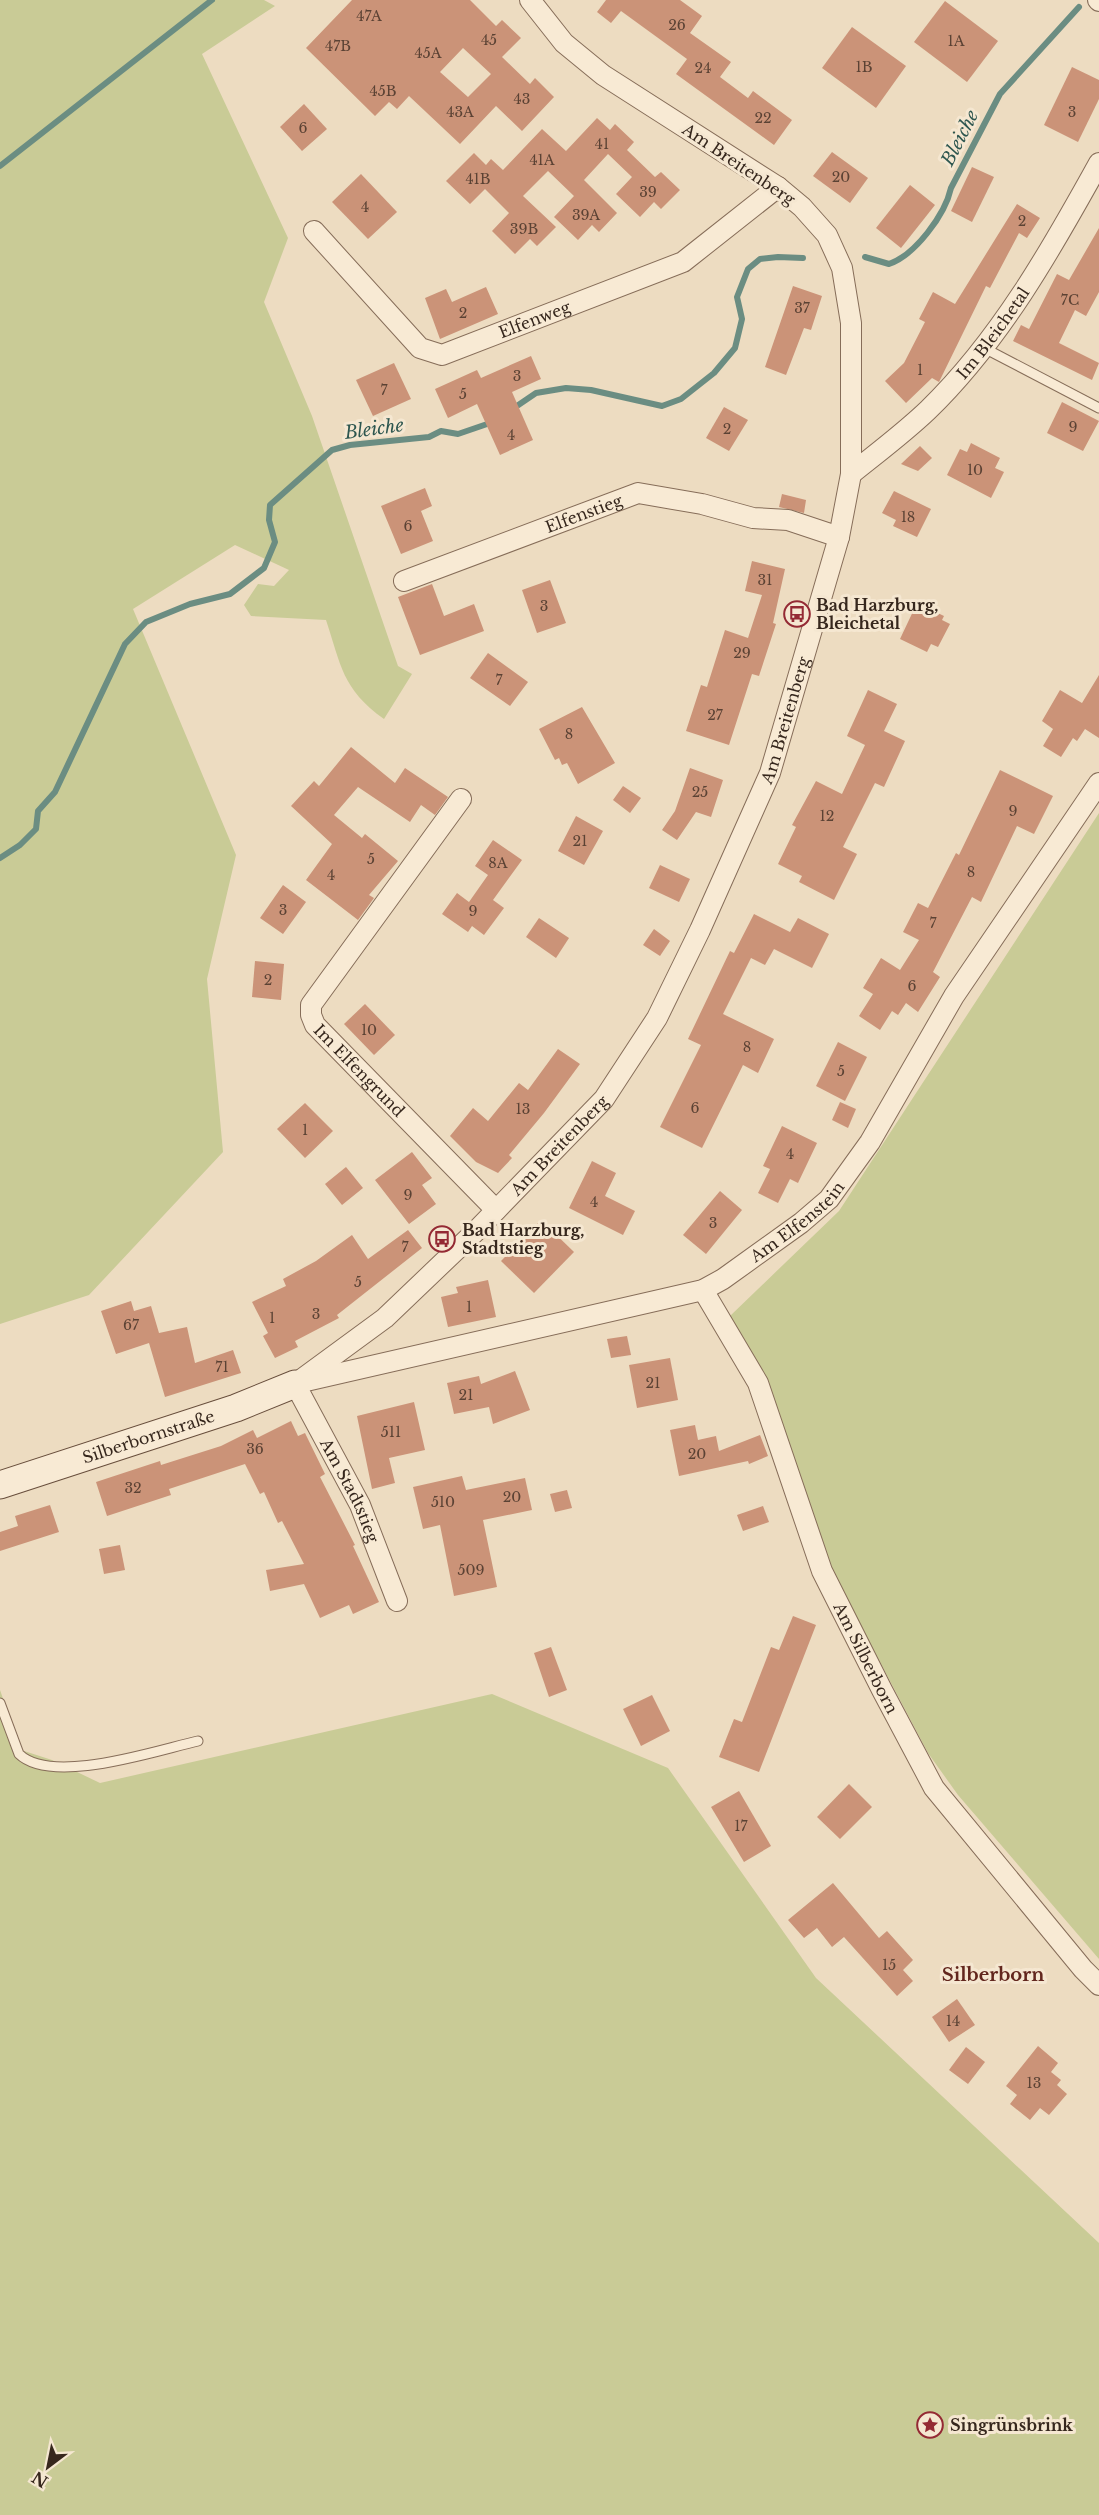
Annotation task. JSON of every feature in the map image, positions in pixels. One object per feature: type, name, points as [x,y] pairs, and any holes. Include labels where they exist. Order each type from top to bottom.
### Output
[{"type":"street","name":"Am Breitenberg","points":[[295,1384],[385,1318],[496,1210],[604,1099],[657,1018],[700,930],[770,772],[839,537],[851,474],[851,323],[842,268],[827,235],[802,207],[778,187],[603,75],[564,43],[530,0]]},
{"type":"street","name":"Im Bleichetal","points":[[851,474],[928,410],[984,348],[1053,246],[1099,163]]},
{"type":"street","name":"Elfenweg","points":[[314,231],[420,348],[442,355],[683,262],[778,187]]},
{"type":"street","name":"Elfenstieg","points":[[404,581],[638,493],[702,504],[753,518],[788,520],[839,537]]},
{"type":"street","name":"Am Elfenstein","points":[[295,1384],[703,1290],[723,1279],[801,1223],[829,1199],[870,1142],[954,996],[1099,783]]},
{"type":"street","name":"Im Elfengrund","points":[[461,799],[311,1005],[311,1015],[315,1025],[496,1210]]},
{"type":"street","name":"Am Silberborn","points":[[703,1290],[758,1383],[822,1571],[934,1788],[1083,1969],[1099,1985]]},
{"type":"street","name":"Silberbornstraße","points":[[0,1485],[236,1408],[295,1384]]},
{"type":"street","name":"Am Stadtstieg","points":[[295,1384],[360,1505],[397,1601]]},
{"type":"lane","points":[[984,348],[1099,408]]},
{"type":"lane","points":[[0,1703],[19,1754],[24,1759],[39,1765],[58,1768],[83,1767],[198,1740]]},
{"type":"green space","points":[[0,0],[264,0],[275,6],[202,54],[288,238],[264,302],[312,416],[398,666],[412,674],[384,719],[359,697],[351,686],[340,663],[326,620],[251,616],[244,605],[258,584],[274,586],[289,570],[235,545],[133,609],[236,855],[207,979],[223,1152],[89,1295],[0,1324]]},
{"type":"green space","points":[[1099,813],[1099,1959],[958,1795],[928,1753],[835,1577],[768,1381],[730,1316],[839,1211]]},
{"type":"green space","points":[[0,1690],[21,1750],[52,1760],[100,1783],[492,1694],[668,1768],[816,1978],[1099,2243],[1099,2515],[0,2515]]},
{"type":"building","points":[[352,0],[470,0],[496,26],[502,20],[521,38],[502,57],[530,84],[535,78],[554,97],[522,131],[496,106],[460,144],[409,96],[397,109],[389,102],[375,116],[306,48]],"holes":[[[463,48],[491,74],[468,97],[440,72]]]},
{"type":"building","points":[[606,0],[680,0],[702,16],[690,33],[731,62],[720,77],[748,98],[753,91],[792,120],[774,145],[676,74],[687,59],[621,11],[611,23],[597,12]]},
{"type":"building","points":[[945,1],[998,41],[967,82],[914,42]]},
{"type":"building","points":[[852,27],[906,66],[876,108],[822,68]]},
{"type":"building","points":[[1072,67],[1099,80],[1099,99],[1078,142],[1044,125]]},
{"type":"building","points":[[304,104],[327,129],[302,151],[280,127]]},
{"type":"building","points":[[597,118],[610,130],[615,124],[634,142],[627,150],[655,177],[661,172],[680,190],[661,209],[654,202],[640,217],[616,194],[632,177],[608,154],[584,180],[617,213],[599,232],[592,225],[578,240],[554,217],[574,196],[548,171],[523,196],[556,227],[537,246],[530,239],[515,254],[492,231],[509,213],[485,189],[470,204],[446,181],[474,153],[486,165],[491,159],[503,170],[542,129],[566,151]]},
{"type":"building","points":[[832,152],[868,178],[850,203],[813,176]]},
{"type":"building","points":[[972,167],[994,177],[972,222],[951,211]]},
{"type":"building","points":[[361,174],[397,212],[368,239],[332,202]]},
{"type":"building","points":[[910,185],[935,205],[901,248],[876,228]]},
{"type":"building","points":[[1017,204],[1040,218],[1027,238],[1019,233],[990,288],[986,286],[939,382],[932,378],[906,403],[885,381],[904,363],[925,322],[919,319],[933,292],[955,304]]},
{"type":"building","points":[[1099,228],[1099,292],[1086,316],[1075,310],[1059,343],[1099,363],[1092,380],[1013,341],[1021,325],[1029,329],[1057,274],[1069,280]]},
{"type":"building","points":[[793,286],[822,296],[811,330],[804,328],[786,375],[765,367]]},
{"type":"building","points":[[486,287],[498,314],[440,339],[425,298],[446,289],[452,302]]},
{"type":"building","points":[[531,356],[541,379],[512,392],[533,440],[500,455],[477,404],[448,418],[435,389],[477,370],[481,378]]},
{"type":"building","points":[[394,363],[411,399],[373,416],[356,380]]},
{"type":"building","points":[[1062,402],[1099,421],[1083,451],[1047,433]]},
{"type":"building","points":[[724,407],[748,420],[729,451],[706,438]]},
{"type":"building","points":[[971,443],[1000,458],[995,468],[1004,472],[991,498],[947,475],[960,449],[967,452]]},
{"type":"building","points":[[920,446],[932,458],[918,471],[901,464]]},
{"type":"building","points":[[425,488],[432,506],[421,511],[433,541],[401,554],[381,506]]},
{"type":"building","points":[[894,491],[931,509],[917,537],[893,526],[896,520],[882,513]]},
{"type":"building","points":[[782,494],[806,500],[804,513],[779,507]]},
{"type":"building","points":[[752,561],[785,569],[773,623],[776,624],[759,676],[752,674],[729,745],[686,731],[701,685],[707,687],[725,630],[748,638],[762,595],[745,591]]},
{"type":"building","points":[[550,580],[566,623],[537,633],[522,590]]},
{"type":"building","points":[[432,584],[444,616],[474,604],[484,631],[420,655],[398,597]]},
{"type":"building","points":[[917,603],[944,616],[942,620],[950,624],[938,647],[931,644],[927,652],[900,639]]},
{"type":"building","points":[[488,653],[528,682],[510,706],[470,678]]},
{"type":"building","points":[[1099,675],[1099,738],[1085,729],[1077,741],[1073,738],[1061,757],[1043,746],[1053,729],[1042,721],[1060,690],[1082,703]]},
{"type":"building","points":[[868,690],[897,704],[884,731],[905,741],[884,787],[875,783],[843,847],[857,854],[834,900],[799,882],[802,876],[778,864],[796,827],[792,825],[816,781],[842,794],[865,745],[847,736]]},
{"type":"building","points":[[582,707],[615,763],[578,784],[567,763],[562,765],[559,758],[555,760],[539,729]]},
{"type":"building","points":[[351,747],[395,783],[405,768],[448,797],[435,815],[421,805],[410,822],[358,787],[334,815],[362,838],[365,834],[398,861],[369,895],[374,898],[358,920],[306,880],[332,844],[291,806],[314,781],[319,786]]},
{"type":"building","points":[[690,768],[723,780],[711,817],[696,812],[677,840],[662,830],[675,811]]},
{"type":"building","points":[[1000,770],[1053,796],[1034,834],[1017,826],[981,902],[972,897],[933,972],[940,977],[918,1012],[906,1003],[898,1015],[892,1011],[880,1030],[859,1016],[873,994],[863,988],[881,958],[900,970],[919,940],[903,932],[918,903],[928,908],[956,853],[959,855]]},
{"type":"building","points":[[623,786],[641,798],[630,813],[613,800]]},
{"type":"building","points":[[576,816],[603,831],[584,865],[558,851]]},
{"type":"building","points":[[493,840],[522,860],[493,900],[504,908],[484,935],[472,926],[468,932],[442,914],[457,893],[469,902],[488,875],[475,866]]},
{"type":"building","points":[[660,865],[690,879],[679,902],[649,888]]},
{"type":"building","points":[[283,885],[306,902],[283,934],[260,918]]},
{"type":"building","points":[[754,914],[790,932],[798,918],[829,934],[812,968],[774,949],[765,965],[751,958],[723,1014],[774,1039],[758,1073],[743,1065],[702,1148],[660,1127],[701,1045],[688,1039],[730,951],[734,953]]},
{"type":"building","points":[[539,918],[569,938],[556,958],[526,937]]},
{"type":"building","points":[[654,929],[670,941],[660,956],[643,945]]},
{"type":"building","points":[[255,961],[284,964],[281,1000],[252,997]]},
{"type":"building","points":[[365,1004],[395,1035],[374,1055],[344,1024]]},
{"type":"building","points":[[838,1042],[867,1057],[845,1101],[816,1086]]},
{"type":"building","points":[[558,1049],[580,1064],[509,1155],[512,1158],[498,1173],[476,1162],[450,1136],[473,1108],[488,1121],[519,1083],[528,1090]]},
{"type":"building","points":[[840,1102],[856,1109],[848,1128],[832,1120]]},
{"type":"building","points":[[305,1103],[333,1131],[305,1158],[277,1129]]},
{"type":"building","points":[[782,1126],[817,1143],[798,1183],[790,1179],[778,1203],[758,1193],[770,1169],[763,1166]]},
{"type":"building","points":[[412,1152],[432,1178],[422,1185],[436,1204],[409,1224],[375,1180]]},
{"type":"building","points":[[592,1161],[616,1173],[605,1196],[635,1211],[623,1235],[569,1208]]},
{"type":"building","points":[[346,1167],[363,1188],[342,1205],[325,1184]]},
{"type":"building","points":[[720,1191],[742,1210],[706,1254],[683,1235]]},
{"type":"building","points":[[541,1220],[574,1252],[534,1293],[501,1261]]},
{"type":"building","points":[[408,1230],[422,1248],[337,1315],[339,1318],[295,1341],[298,1347],[275,1358],[263,1336],[268,1333],[252,1302],[286,1286],[283,1279],[316,1261],[352,1235],[368,1259]]},
{"type":"building","points":[[488,1280],[496,1317],[448,1327],[441,1297],[458,1293],[456,1287]]},
{"type":"building","points":[[131,1301],[134,1311],[151,1306],[159,1333],[187,1327],[195,1363],[233,1350],[241,1373],[165,1397],[149,1343],[116,1354],[101,1311]]},
{"type":"building","points":[[627,1336],[631,1355],[611,1358],[607,1339]]},
{"type":"building","points":[[670,1358],[678,1400],[637,1408],[629,1365]]},
{"type":"building","points":[[515,1371],[530,1410],[493,1424],[489,1407],[454,1414],[447,1383],[479,1376],[481,1384]]},
{"type":"building","points":[[414,1402],[425,1450],[389,1458],[395,1483],[372,1489],[357,1416]]},
{"type":"building","points":[[291,1421],[298,1436],[305,1433],[325,1474],[320,1477],[355,1545],[353,1546],[379,1602],[353,1614],[349,1605],[320,1618],[304,1584],[270,1591],[266,1570],[304,1564],[282,1521],[278,1523],[264,1492],[260,1494],[245,1464],[169,1489],[171,1495],[107,1516],[96,1482],[160,1461],[161,1465],[221,1446],[253,1430],[257,1438]]},
{"type":"building","points":[[695,1425],[698,1440],[716,1436],[719,1451],[760,1435],[768,1456],[749,1464],[748,1461],[679,1476],[670,1430]]},
{"type":"building","points":[[462,1476],[466,1490],[525,1478],[532,1510],[483,1520],[497,1587],[454,1596],[440,1525],[423,1529],[413,1487]]},
{"type":"building","points":[[567,1490],[572,1508],[555,1512],[550,1494]]},
{"type":"building","points":[[50,1505],[59,1532],[0,1551],[0,1532],[18,1526],[15,1516]]},
{"type":"building","points":[[763,1506],[769,1522],[743,1531],[737,1515]]},
{"type":"building","points":[[120,1545],[125,1570],[104,1574],[99,1549]]},
{"type":"building","points":[[793,1616],[816,1625],[759,1772],[719,1757],[734,1719],[742,1722],[771,1647],[779,1650]]},
{"type":"building","points":[[551,1647],[567,1690],[549,1697],[534,1653]]},
{"type":"building","points":[[652,1695],[670,1731],[641,1746],[623,1709]]},
{"type":"building","points":[[849,1784],[872,1807],[840,1839],[817,1817]]},
{"type":"building","points":[[739,1791],[771,1846],[744,1862],[711,1807]]},
{"type":"building","points":[[833,1883],[879,1938],[887,1931],[913,1960],[903,1970],[913,1981],[897,1996],[844,1937],[832,1947],[817,1928],[804,1938],[788,1920]]},
{"type":"building","points":[[957,1999],[975,2025],[949,2042],[932,2017]]},
{"type":"building","points":[[1038,2046],[1058,2063],[1051,2072],[1061,2080],[1057,2085],[1067,2094],[1049,2115],[1040,2108],[1030,2120],[1010,2104],[1017,2095],[1006,2086]]},
{"type":"building","points":[[966,2047],[985,2062],[968,2084],[949,2070]]},
{"type":"waterway","points":[[0,166],[212,0]]},
{"type":"waterway","name":"Bleiche","points":[[865,257],[889,264],[909,252],[927,233],[936,222],[1000,94],[1079,7]]},
{"type":"waterway","name":"Bleiche","points":[[511,410],[536,393],[566,388],[591,390],[662,406],[681,399],[714,373],[735,348],[742,319],[737,297],[748,269],[760,259],[803,258]]},
{"type":"waterway","name":"Bleiche","points":[[0,858],[20,845],[36,829],[38,811],[55,792],[125,644],[146,622],[190,604],[230,594],[264,568],[275,542],[269,520],[270,505],[332,450],[350,445],[429,437],[441,431],[458,434],[493,422]]},
{"type":"place","name":"Bad Harzburg, Bleichetal","points":[[797,614]]},
{"type":"place","name":"Bad Harzburg, Stadtstieg","points":[[442,1239]]},
{"type":"place","name":"Singrünsbrink","points":[[930,2425]]},
{"type":"district","name":"Silberborn","points":[[993,1975]]}]
